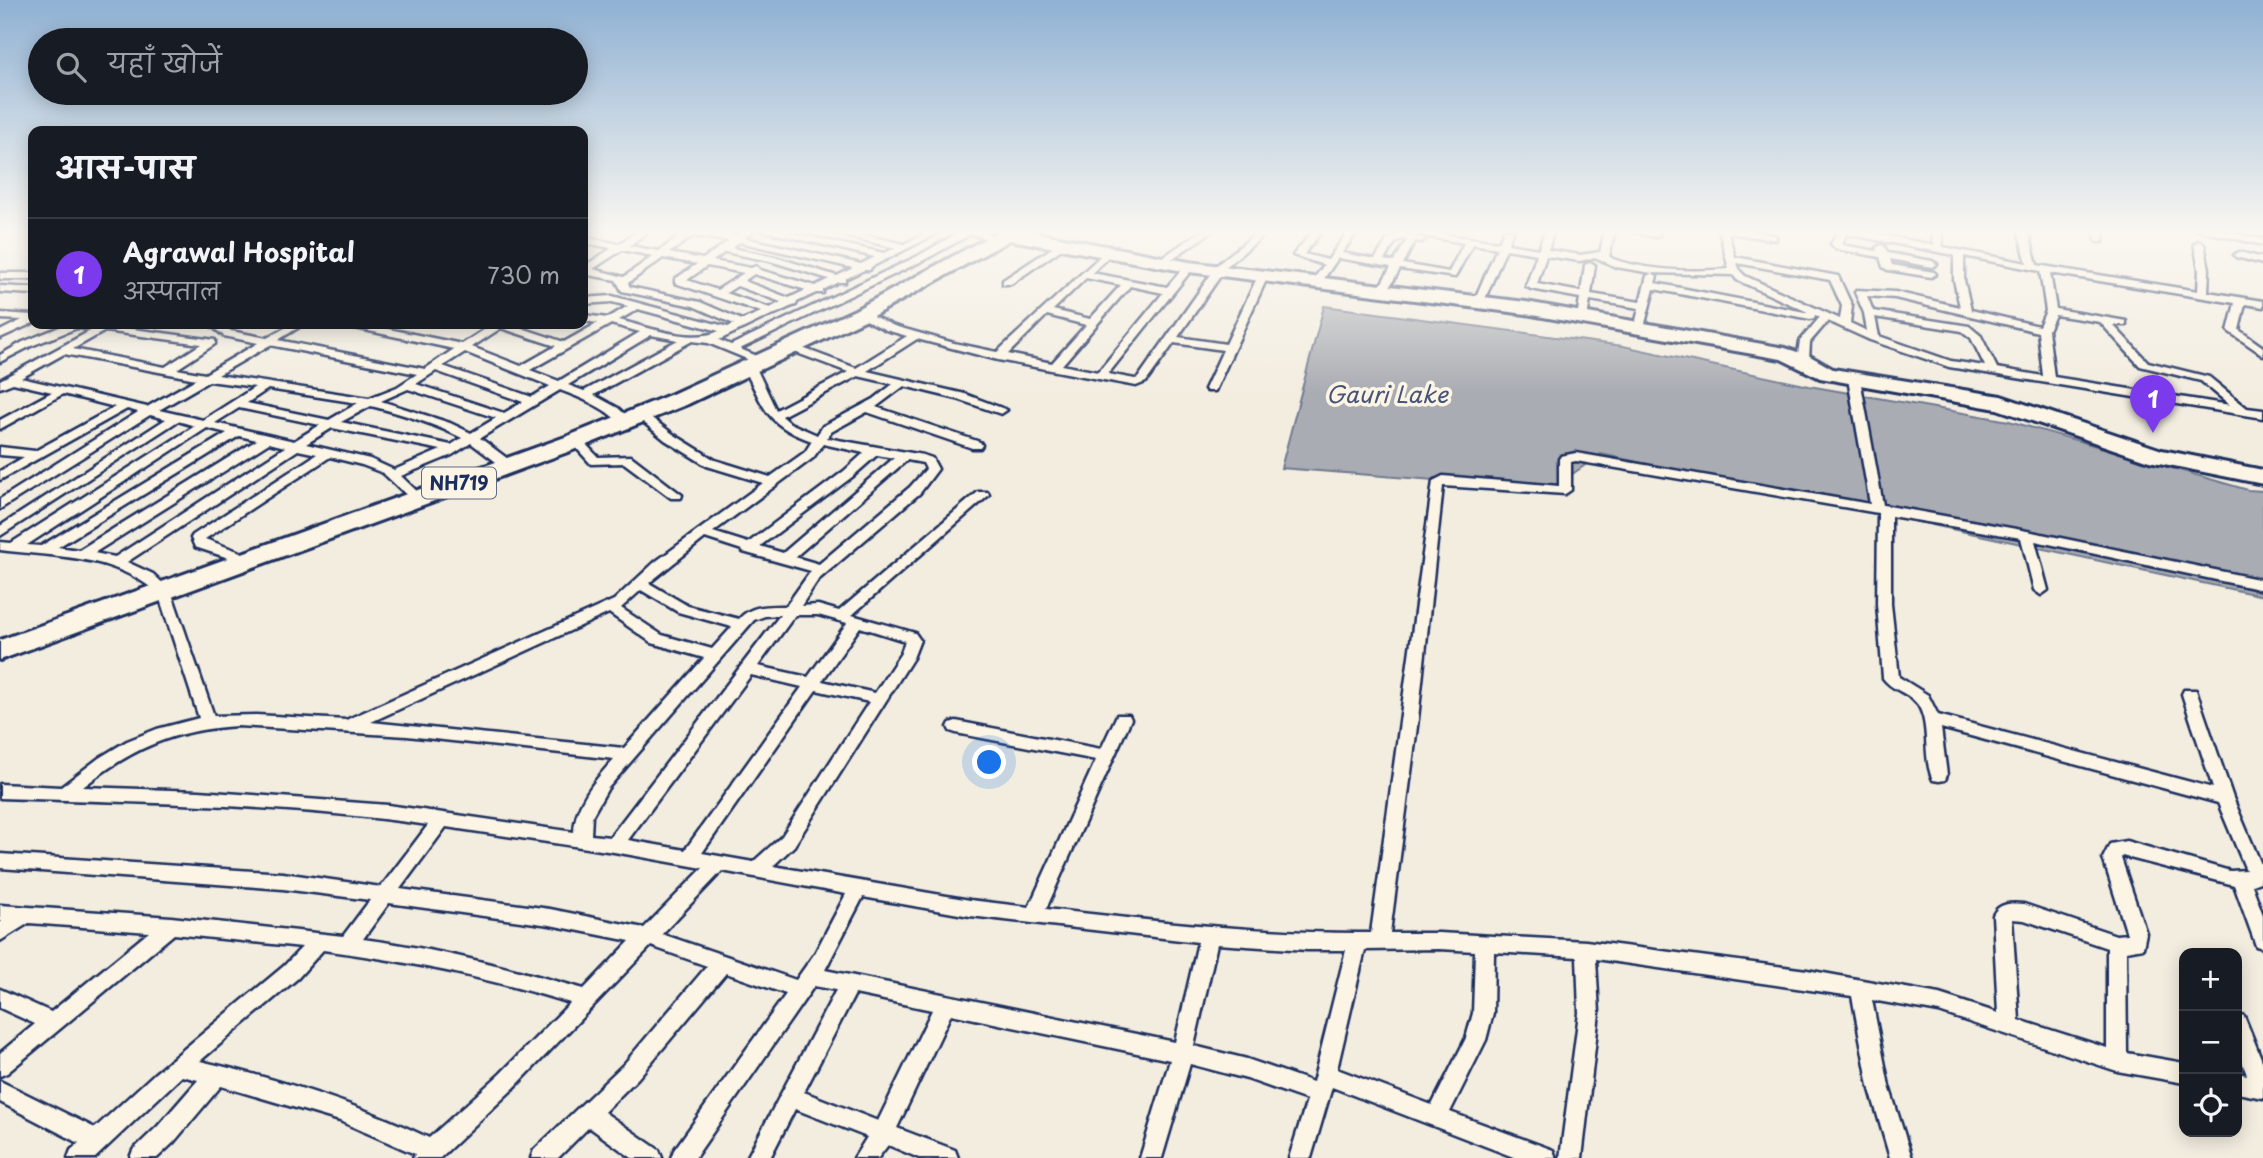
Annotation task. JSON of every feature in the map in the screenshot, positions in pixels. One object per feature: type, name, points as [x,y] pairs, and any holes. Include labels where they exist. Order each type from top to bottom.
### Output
[{"type":"highway","name":"NH719","points":[[0,650],[576,441],[757,365],[918,284]]},
{"type":"highway","name":"NH719","points":[[908,290],[928,284]]},
{"type":"highway","points":[[1315,284],[1479,301],[1803,360],[1826,374],[1854,384],[2001,403],[2157,457],[2263,477]]},
{"type":"street","points":[[624,284],[626,289],[696,304],[744,325]]},
{"type":"street","points":[[689,284],[773,312]]},
{"type":"street","points":[[719,293],[733,284]]},
{"type":"street","points":[[741,284],[792,303]]},
{"type":"street","points":[[798,284],[819,290]]},
{"type":"street","points":[[710,340],[832,284]]},
{"type":"street","points":[[731,349],[867,284]]},
{"type":"street","points":[[998,357],[1076,284]]},
{"type":"street","points":[[1054,367],[1127,284]]},
{"type":"street","points":[[1133,284],[1170,291]]},
{"type":"street","points":[[1101,376],[1176,284]]},
{"type":"street","points":[[834,300],[863,313],[883,326],[916,335],[998,357],[1139,382],[1208,284]]},
{"type":"street","points":[[1211,389],[1259,284]]},
{"type":"street","points":[[1382,291],[1386,284]]},
{"type":"street","points":[[1479,301],[1486,284]]},
{"type":"street","points":[[1532,284],[1643,306]]},
{"type":"street","points":[[1582,318],[1587,284]]},
{"type":"street","points":[[1753,284],[1824,317],[1928,359],[2263,414]]},
{"type":"street","points":[[1837,284],[1847,306],[1844,325]]},
{"type":"street","points":[[1874,338],[1869,313],[1860,292],[1882,284]]},
{"type":"street","points":[[1899,284],[1966,310],[2043,330]]},
{"type":"street","points":[[1960,284],[1966,310]]},
{"type":"street","points":[[2047,284],[2051,311],[2043,330],[2049,380]]},
{"type":"street","points":[[2140,284],[2263,304]]},
{"type":"street","points":[[2203,284],[2203,294]]},
{"type":"street","points":[[1639,329],[1650,285],[1806,316],[1824,317]]},
{"type":"street","points":[[0,289],[28,291]]},
{"type":"street","points":[[588,301],[612,299],[730,331]]},
{"type":"street","points":[[2241,300],[2233,331],[2263,352]]},
{"type":"street","points":[[522,370],[636,306]]},
{"type":"street","points":[[2051,311],[2122,324]]},
{"type":"street","points":[[1045,312],[1092,323]]},
{"type":"street","points":[[1869,313],[1965,328],[1976,335],[1993,371]]},
{"type":"street","points":[[0,316],[28,319]]},
{"type":"street","points":[[1803,360],[1805,341],[1824,317]]},
{"type":"street","points":[[588,319],[710,340],[757,365],[774,416],[796,432],[931,464],[925,480],[820,569],[614,845]]},
{"type":"street","points":[[0,335],[28,321]]},
{"type":"street","points":[[2104,321],[2144,364],[2205,379],[2244,411]]},
{"type":"street","points":[[0,359],[63,329]]},
{"type":"street","points":[[0,385],[102,329]]},
{"type":"street","points":[[127,329],[211,342],[167,370]]},
{"type":"street","points":[[221,329],[228,334],[429,370],[532,401]]},
{"type":"street","points":[[0,505],[205,377],[290,329]]},
{"type":"street","points":[[374,329],[464,348],[561,384],[633,418],[711,463],[772,482]]},
{"type":"street","points":[[117,562],[296,444],[365,404],[406,385],[492,329]]},
{"type":"street","points":[[515,329],[566,346]]},
{"type":"street","points":[[393,475],[452,449],[650,331]]},
{"type":"street","points":[[774,416],[857,372],[916,335]]},
{"type":"street","points":[[585,395],[690,338]]},
{"type":"street","points":[[1169,339],[1228,348]]},
{"type":"street","points":[[793,348],[857,372],[979,401],[1001,410]]},
{"type":"street","points":[[60,350],[365,404],[412,415],[471,437],[490,448],[508,465]]},
{"type":"street","points":[[12,379],[296,444],[379,466],[418,498]]},
{"type":"street","points":[[347,726],[612,608],[702,533],[809,455],[832,425],[866,408],[903,382]]},
{"type":"street","points":[[1854,384],[1879,504],[1891,678],[1896,685],[1924,700],[1930,719],[1939,775]]},
{"type":"street","points":[[406,385],[504,417]]},
{"type":"street","points":[[7,547],[265,386]]},
{"type":"street","points":[[0,425],[63,390]]},
{"type":"street","points":[[237,404],[452,449]]},
{"type":"street","points":[[0,476],[126,405]]},
{"type":"street","points":[[866,408],[976,445]]},
{"type":"street","points":[[0,532],[177,417]]},
{"type":"street","points":[[41,552],[238,431]]},
{"type":"street","points":[[79,556],[269,438]]},
{"type":"street","points":[[576,441],[595,461],[627,459],[676,495]]},
{"type":"street","points":[[748,549],[848,474],[875,450]]},
{"type":"street","points":[[0,452],[39,455]]},
{"type":"street","points":[[249,560],[200,544],[198,538],[329,452]]},
{"type":"street","points":[[783,559],[904,456]]},
{"type":"street","points":[[1380,939],[1439,482],[1451,480],[1565,490],[1565,459],[1576,457],[1879,504],[2263,585]]},
{"type":"street","points":[[689,858],[811,684],[850,618],[983,495]]},
{"type":"street","points":[[702,533],[820,569]]},
{"type":"street","points":[[2027,535],[2040,590]]},
{"type":"street","points":[[7,547],[117,562],[142,571],[164,592],[208,722]]},
{"type":"street","points":[[640,583],[684,609],[740,624]]},
{"type":"street","points":[[612,608],[656,639],[713,655]]},
{"type":"street","points":[[582,840],[583,816],[595,794],[626,754],[740,624],[763,611],[818,610],[905,634],[913,640],[879,699],[788,841],[756,870]]},
{"type":"street","points":[[747,669],[879,699]]},
{"type":"street","points":[[2009,1025],[2003,915],[2009,911],[2024,912],[2116,943],[2136,942],[2137,933],[2112,858],[2116,849],[2126,848],[2241,880],[2254,877],[2256,871],[2225,798],[2189,694]]},
{"type":"street","points":[[1034,915],[1123,719]]},
{"type":"street","points":[[1930,719],[2225,798]]},
{"type":"street","points":[[65,793],[95,767],[127,747],[170,730],[208,722],[255,720],[463,734],[626,754]]},
{"type":"street","points":[[956,727],[1106,756]]},
{"type":"street","points":[[0,791],[249,801],[443,819],[614,845],[858,890],[1034,915],[1209,935],[1307,942],[1380,939],[1586,949],[1939,1003],[2117,1061],[2179,1072]]},
{"type":"street","points":[[348,944],[443,819]]},
{"type":"street","points":[[0,860],[283,881],[388,893],[562,919],[648,937],[722,963],[804,983],[850,984],[1322,1084],[1436,1118],[1545,1158]]},
{"type":"street","points":[[179,1066],[217,1074],[366,1120],[428,1155],[588,999],[719,863]]},
{"type":"street","points":[[2241,880],[2263,940]]},
{"type":"street","points":[[682,1158],[834,940],[858,890]]},
{"type":"street","points":[[0,913],[171,925],[348,944],[476,967],[588,999]]},
{"type":"street","points":[[0,933],[26,915]]},
{"type":"street","points":[[0,1066],[171,925]]},
{"type":"street","points":[[1151,1158],[1183,1053],[1209,935]]},
{"type":"street","points":[[79,1158],[179,1066],[291,972],[319,941]]},
{"type":"street","points":[[1300,1158],[1322,1084],[1358,941]]},
{"type":"street","points":[[1436,1118],[1476,1040],[1483,1013],[1485,943]]},
{"type":"street","points":[[2116,943],[2117,1061]]},
{"type":"street","points":[[1571,1158],[1589,1013],[1586,949]]},
{"type":"street","points":[[542,1158],[631,1072],[722,963]]},
{"type":"street","points":[[758,1158],[850,984]]},
{"type":"street","points":[[1860,989],[1879,1086],[1901,1158]]},
{"type":"street","points":[[0,998],[53,1023]]},
{"type":"street","points":[[865,1158],[883,1134],[945,1005]]},
{"type":"street","points":[[2242,1036],[2263,1088]]},
{"type":"street","points":[[141,1158],[217,1074]]},
{"type":"street","points":[[2242,1084],[2263,1088]]},
{"type":"street","points":[[0,1091],[97,1141]]},
{"type":"street","points":[[792,1097],[947,1158]]},
{"type":"street","points":[[588,1114],[651,1158]]},
{"type":"water","name":"Gauri Lake","points":[[1324,306],[1623,346],[1809,386],[2009,421],[2248,490],[2263,491],[2263,596],[1601,454],[1551,489],[1281,468]]},
{"type":"place","name":"Agrawal Hospital","points":[[2153,433]]}]
